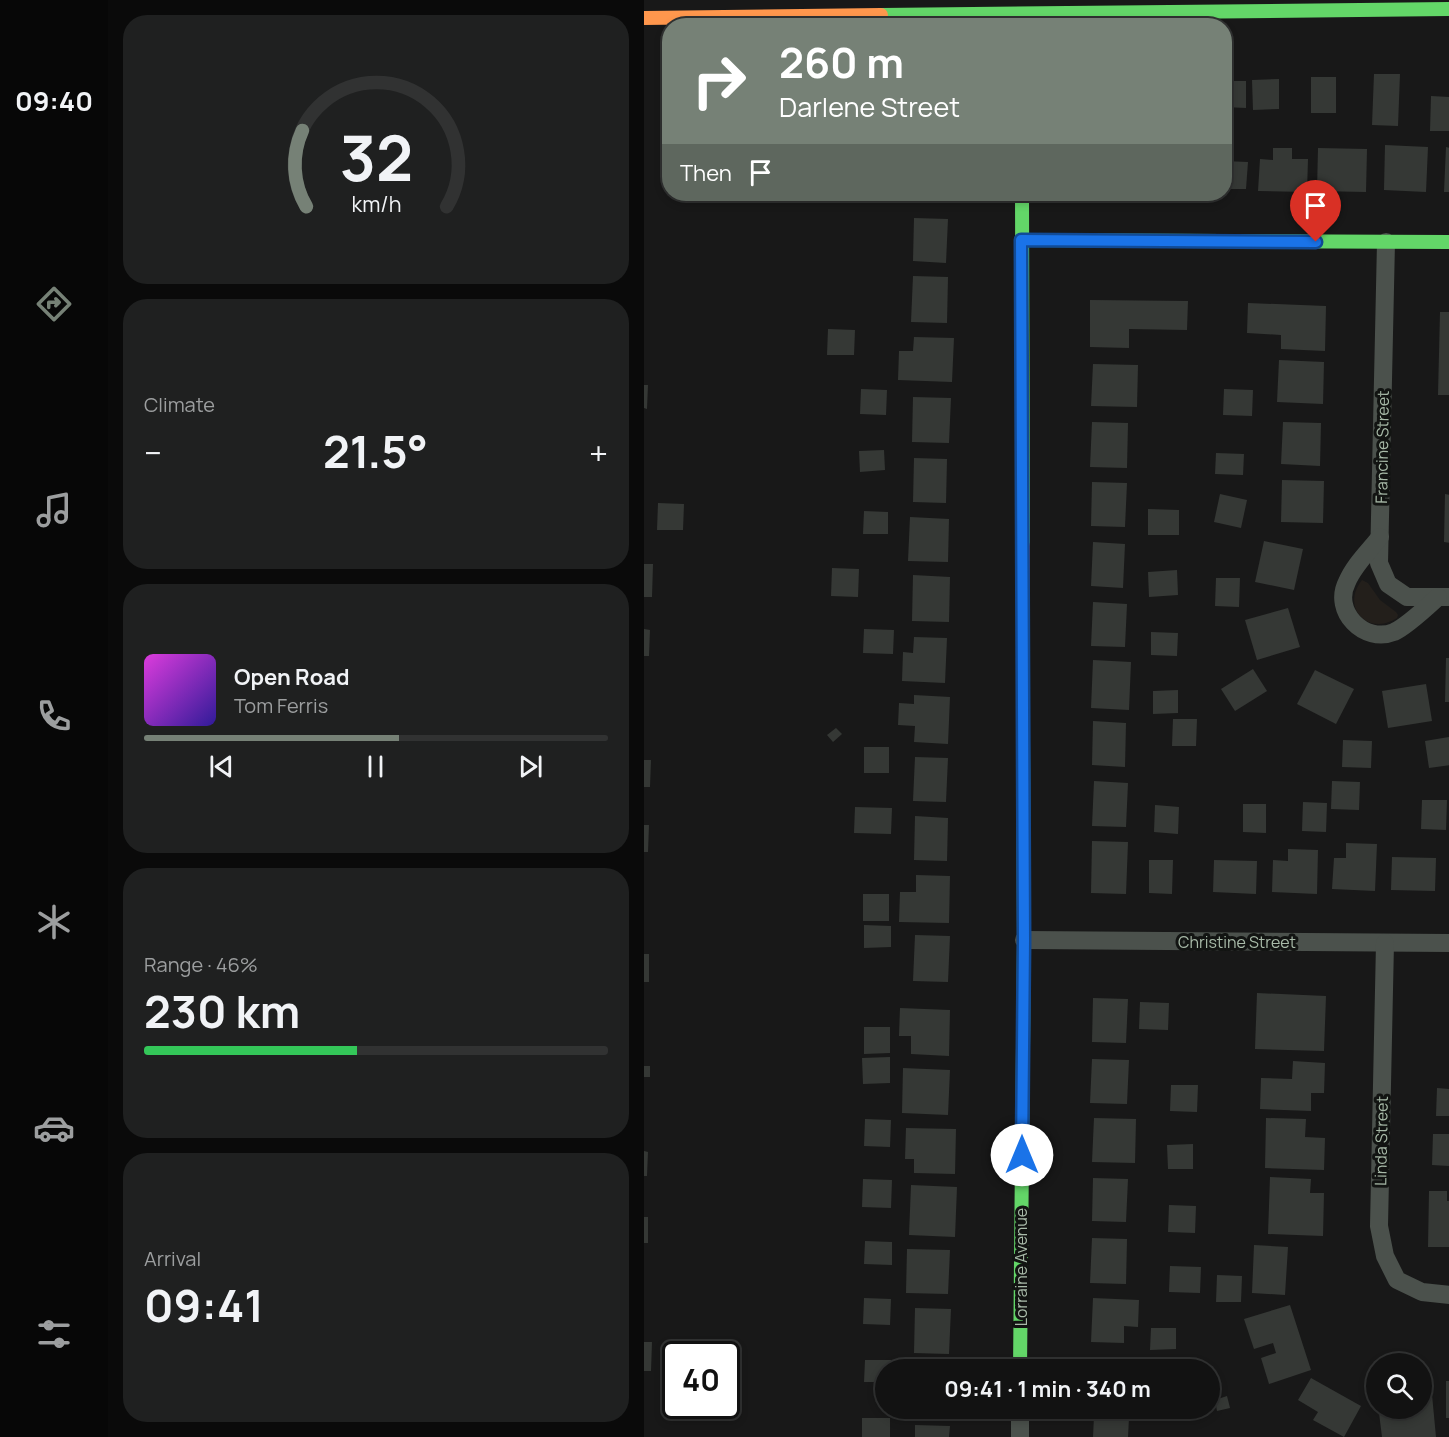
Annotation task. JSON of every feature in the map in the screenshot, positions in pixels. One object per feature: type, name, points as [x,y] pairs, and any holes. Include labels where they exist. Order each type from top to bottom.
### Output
[{"type":"street","points":[[644,18],[1024,13],[1316,5],[1450,9]]},
{"type":"street","name":"Lorraine Avenue","points":[[1020,1359],[1024,940],[1022,201]]},
{"type":"street","points":[[1021,240],[1450,242]]},
{"type":"street","name":"Francine Street","points":[[1386,242],[1379,563],[1388,584],[1407,597],[1444,597]]},
{"type":"street","points":[[1380,537],[1346,582],[1343,603],[1352,621],[1367,632],[1386,634],[1401,628],[1444,597]]},
{"type":"street","name":"Christine Street","points":[[1024,940],[1450,943]]},
{"type":"street","name":"Linda Street","points":[[1385,943],[1379,1226],[1385,1256],[1397,1280],[1422,1292],[1450,1295]]},
{"type":"street","points":[[1020,1419],[1020,1437]]},
{"type":"shaded area","points":[[1362,580],[1368,583],[1380,600],[1396,612],[1397,618],[1376,624],[1360,616],[1354,600],[1356,590]]},
{"type":"building","points":[[1374,74],[1400,74],[1398,126],[1372,125]]},
{"type":"building","points":[[1311,77],[1336,77],[1336,113],[1311,113]]},
{"type":"building","points":[[1279,79],[1279,109],[1253,110],[1252,80]]},
{"type":"building","points":[[1232,81],[1246,81],[1246,108],[1232,107]]},
{"type":"building","points":[[1431,96],[1450,97],[1450,131],[1430,131]]},
{"type":"building","points":[[1385,145],[1428,147],[1426,192],[1384,190]]},
{"type":"building","points":[[1446,147],[1450,148],[1450,192],[1444,192]]},
{"type":"building","points":[[1273,148],[1292,148],[1292,159],[1308,159],[1307,192],[1258,191],[1260,159],[1273,160]]},
{"type":"building","points":[[1318,148],[1367,149],[1366,192],[1317,191]]},
{"type":"building","points":[[1232,161],[1248,162],[1246,189],[1232,189]]},
{"type":"building","points":[[889,201],[946,201],[946,203]]},
{"type":"building","points":[[914,218],[948,219],[946,263],[913,261]]},
{"type":"building","points":[[913,276],[948,277],[947,323],[911,322]]},
{"type":"building","points":[[1090,300],[1188,301],[1187,330],[1129,329],[1129,348],[1090,347]]},
{"type":"building","points":[[1248,303],[1326,306],[1325,351],[1281,349],[1281,335],[1247,333]]},
{"type":"building","points":[[1440,312],[1450,312],[1450,395],[1438,395]]},
{"type":"building","points":[[828,329],[855,330],[854,355],[827,355]]},
{"type":"building","points":[[914,337],[954,338],[952,382],[898,380],[899,351],[913,351]]},
{"type":"building","points":[[1279,360],[1324,362],[1323,404],[1277,402]]},
{"type":"building","points":[[1093,364],[1138,365],[1137,407],[1091,406]]},
{"type":"building","points":[[644,385],[648,385],[647,409],[644,408]]},
{"type":"building","points":[[861,389],[887,390],[886,415],[860,414]]},
{"type":"building","points":[[1224,389],[1253,390],[1252,416],[1223,415]]},
{"type":"building","points":[[913,397],[951,398],[949,443],[912,442]]},
{"type":"building","points":[[1092,422],[1128,423],[1127,468],[1090,467]]},
{"type":"building","points":[[1283,422],[1321,423],[1320,466],[1281,464]]},
{"type":"building","points":[[884,450],[885,470],[860,472],[859,451]]},
{"type":"building","points":[[1216,453],[1244,454],[1243,475],[1215,474]]},
{"type":"building","points":[[914,458],[947,459],[946,503],[913,502]]},
{"type":"building","points":[[1282,480],[1324,481],[1323,523],[1281,522]]},
{"type":"building","points":[[1092,482],[1127,483],[1125,527],[1091,526]]},
{"type":"building","points":[[1220,494],[1247,500],[1241,528],[1214,522]]},
{"type":"building","points":[[1445,494],[1450,495],[1450,543],[1444,542]]},
{"type":"building","points":[[658,503],[684,504],[683,530],[657,530]]},
{"type":"building","points":[[1148,509],[1179,510],[1179,535],[1148,535]]},
{"type":"building","points":[[864,511],[888,512],[888,534],[863,534]]},
{"type":"building","points":[[910,517],[949,519],[948,562],[908,561]]},
{"type":"building","points":[[1264,541],[1303,549],[1294,590],[1255,582]]},
{"type":"building","points":[[1093,542],[1125,544],[1123,588],[1091,586]]},
{"type":"building","points":[[644,564],[653,564],[652,597],[644,597]]},
{"type":"building","points":[[832,568],[859,569],[858,597],[831,596]]},
{"type":"building","points":[[1177,570],[1178,595],[1149,597],[1148,572]]},
{"type":"building","points":[[913,575],[950,577],[949,622],[912,621]]},
{"type":"building","points":[[1216,578],[1240,578],[1239,607],[1215,606]]},
{"type":"building","points":[[1093,602],[1127,604],[1125,647],[1091,646]]},
{"type":"building","points":[[1288,608],[1300,647],[1257,660],[1245,620]]},
{"type":"building","points":[[644,629],[650,630],[649,656],[644,656]]},
{"type":"building","points":[[864,629],[894,630],[893,654],[863,653]]},
{"type":"building","points":[[1151,632],[1178,633],[1177,656],[1151,655]]},
{"type":"building","points":[[914,637],[947,638],[945,683],[902,681],[903,652],[913,653]]},
{"type":"building","points":[[1446,658],[1450,658],[1450,702],[1445,702]]},
{"type":"building","points":[[1093,660],[1131,662],[1129,710],[1091,708]]},
{"type":"building","points":[[1253,669],[1267,691],[1235,711],[1221,689]]},
{"type":"building","points":[[1315,670],[1354,689],[1336,724],[1297,704]]},
{"type":"building","points":[[1426,684],[1432,721],[1388,728],[1382,691]]},
{"type":"building","points":[[1178,690],[1178,713],[1153,714],[1153,691]]},
{"type":"building","points":[[914,695],[950,697],[948,744],[914,742],[915,726],[898,725],[899,703],[914,704]]},
{"type":"building","points":[[1173,719],[1197,719],[1196,746],[1172,746]]},
{"type":"building","points":[[1093,721],[1126,723],[1125,767],[1092,765]]},
{"type":"building","points":[[836,728],[842,734],[833,742],[827,735]]},
{"type":"building","points":[[1449,737],[1450,765],[1429,768],[1425,741]]},
{"type":"building","points":[[1343,740],[1372,741],[1371,768],[1342,767]]},
{"type":"building","points":[[864,747],[889,747],[889,773],[864,773]]},
{"type":"building","points":[[915,757],[948,758],[946,802],[913,801]]},
{"type":"building","points":[[644,760],[651,760],[650,787],[644,787]]},
{"type":"building","points":[[1094,781],[1128,783],[1126,827],[1092,826]]},
{"type":"building","points":[[1332,781],[1360,782],[1359,810],[1331,809]]},
{"type":"building","points":[[1422,800],[1447,800],[1446,830],[1421,829]]},
{"type":"building","points":[[1303,802],[1327,803],[1326,832],[1302,831]]},
{"type":"building","points":[[1243,804],[1266,804],[1266,833],[1243,832]]},
{"type":"building","points":[[1155,805],[1179,807],[1178,834],[1154,832]]},
{"type":"building","points":[[855,807],[892,808],[891,834],[854,833]]},
{"type":"building","points":[[915,816],[948,818],[947,861],[914,860]]},
{"type":"building","points":[[644,825],[649,825],[648,852],[644,852]]},
{"type":"building","points":[[1092,841],[1128,842],[1126,894],[1091,893]]},
{"type":"building","points":[[1346,843],[1377,844],[1375,891],[1332,889],[1334,858],[1346,858]]},
{"type":"building","points":[[1288,849],[1318,850],[1317,894],[1272,892],[1273,860],[1288,861]]},
{"type":"building","points":[[1392,857],[1436,858],[1435,891],[1391,890]]},
{"type":"building","points":[[1149,860],[1173,860],[1172,894],[1149,893]]},
{"type":"building","points":[[1214,860],[1257,861],[1256,894],[1213,892]]},
{"type":"building","points":[[916,875],[950,876],[949,923],[899,922],[900,892],[916,892]]},
{"type":"building","points":[[863,894],[889,894],[889,921],[863,921]]},
{"type":"building","points":[[864,925],[891,926],[891,947],[864,948]]},
{"type":"building","points":[[915,935],[950,936],[948,982],[913,981]]},
{"type":"building","points":[[644,954],[649,954],[649,982],[644,982]]},
{"type":"building","points":[[1257,993],[1326,996],[1324,1051],[1255,1049]]},
{"type":"building","points":[[1093,998],[1128,999],[1126,1043],[1092,1042]]},
{"type":"building","points":[[1140,1002],[1169,1003],[1168,1030],[1139,1029]]},
{"type":"building","points":[[900,1008],[950,1010],[949,1056],[911,1054],[911,1036],[899,1036]]},
{"type":"building","points":[[864,1027],[890,1027],[890,1053],[864,1054]]},
{"type":"building","points":[[890,1057],[890,1083],[863,1084],[862,1058]]},
{"type":"building","points":[[1092,1059],[1129,1060],[1127,1104],[1090,1103]]},
{"type":"building","points":[[1293,1061],[1325,1063],[1324,1093],[1311,1093],[1311,1111],[1260,1109],[1261,1078],[1292,1079]]},
{"type":"building","points":[[644,1066],[650,1066],[650,1077],[644,1077]]},
{"type":"building","points":[[903,1068],[950,1070],[948,1115],[902,1113]]},
{"type":"building","points":[[1171,1085],[1198,1085],[1197,1112],[1170,1111]]},
{"type":"building","points":[[1437,1088],[1450,1089],[1450,1116],[1436,1116]]},
{"type":"building","points":[[1094,1118],[1136,1119],[1135,1163],[1092,1162]]},
{"type":"building","points":[[1266,1118],[1306,1119],[1305,1137],[1325,1138],[1324,1170],[1265,1168]]},
{"type":"building","points":[[865,1119],[891,1120],[890,1147],[864,1146]]},
{"type":"building","points":[[906,1128],[956,1129],[955,1174],[914,1173],[914,1159],[905,1159]]},
{"type":"building","points":[[1433,1134],[1450,1134],[1450,1166],[1432,1165]]},
{"type":"building","points":[[1193,1144],[1193,1169],[1168,1169],[1167,1145]]},
{"type":"building","points":[[644,1151],[648,1152],[647,1176],[644,1176]]},
{"type":"building","points":[[1270,1177],[1311,1179],[1310,1193],[1324,1193],[1323,1236],[1268,1234]]},
{"type":"building","points":[[1093,1178],[1128,1179],[1126,1222],[1092,1221]]},
{"type":"building","points":[[863,1179],[892,1180],[891,1208],[862,1207]]},
{"type":"building","points":[[911,1185],[957,1187],[955,1237],[909,1235]]},
{"type":"building","points":[[1429,1191],[1447,1191],[1447,1201],[1450,1201],[1450,1247],[1428,1247]]},
{"type":"building","points":[[1169,1205],[1196,1206],[1195,1233],[1168,1232]]},
{"type":"building","points":[[644,1217],[648,1217],[648,1243],[644,1243]]},
{"type":"building","points":[[1092,1238],[1127,1239],[1126,1284],[1090,1283]]},
{"type":"building","points":[[865,1241],[892,1242],[892,1265],[864,1264]]},
{"type":"building","points":[[1254,1245],[1288,1247],[1285,1295],[1252,1293]]},
{"type":"building","points":[[907,1249],[950,1250],[948,1294],[906,1293]]},
{"type":"building","points":[[1170,1266],[1201,1267],[1200,1293],[1169,1292]]},
{"type":"building","points":[[1217,1275],[1242,1276],[1241,1302],[1216,1302]]},
{"type":"building","points":[[864,1298],[891,1299],[890,1325],[863,1324]]},
{"type":"building","points":[[1093,1298],[1139,1300],[1138,1327],[1124,1326],[1124,1343],[1091,1342]]},
{"type":"building","points":[[1290,1305],[1311,1370],[1269,1384],[1261,1358],[1276,1353],[1273,1343],[1254,1349],[1244,1319]]},
{"type":"building","points":[[915,1308],[951,1309],[949,1354],[914,1353]]},
{"type":"building","points":[[1151,1328],[1176,1328],[1176,1349],[1150,1350]]},
{"type":"building","points":[[644,1342],[652,1342],[651,1371],[644,1371]]},
{"type":"building","points":[[1092,1357],[1127,1358],[1127,1359],[1092,1359]]},
{"type":"building","points":[[865,1360],[875,1360],[875,1382],[864,1382]]},
{"type":"building","points":[[1311,1378],[1361,1406],[1344,1437],[1313,1420],[1318,1412],[1298,1400]]},
{"type":"building","points":[[1446,1381],[1450,1381],[1450,1418],[1446,1418]]},
{"type":"building","points":[[1432,1395],[1436,1437],[1382,1437],[1380,1419],[1432,1419]]},
{"type":"building","points":[[1227,1396],[1230,1408],[1220,1410],[1220,1398]]},
{"type":"building","points":[[862,1418],[890,1419],[890,1437],[862,1437]]},
{"type":"building","points":[[1094,1419],[1129,1419],[1128,1437],[1093,1437]]},
{"type":"building","points":[[915,1425],[950,1426],[949,1437],[915,1437]]},
{"type":"traffic: fast","points":[[881,15],[1450,9]]},
{"type":"traffic: fast","points":[[1022,201],[1023,546]]},
{"type":"traffic: fast","points":[[1021,240],[1450,242]]},
{"type":"traffic: fast","points":[[1020,1359],[1024,940],[1023,739]]},
{"type":"traffic: slow","points":[[644,18],[881,15]]},
{"type":"traffic: jam","points":[[1023,546],[1023,739]]},
{"type":"route","points":[[1022,1155],[1024,940],[1021,240],[1316,242]]}]
